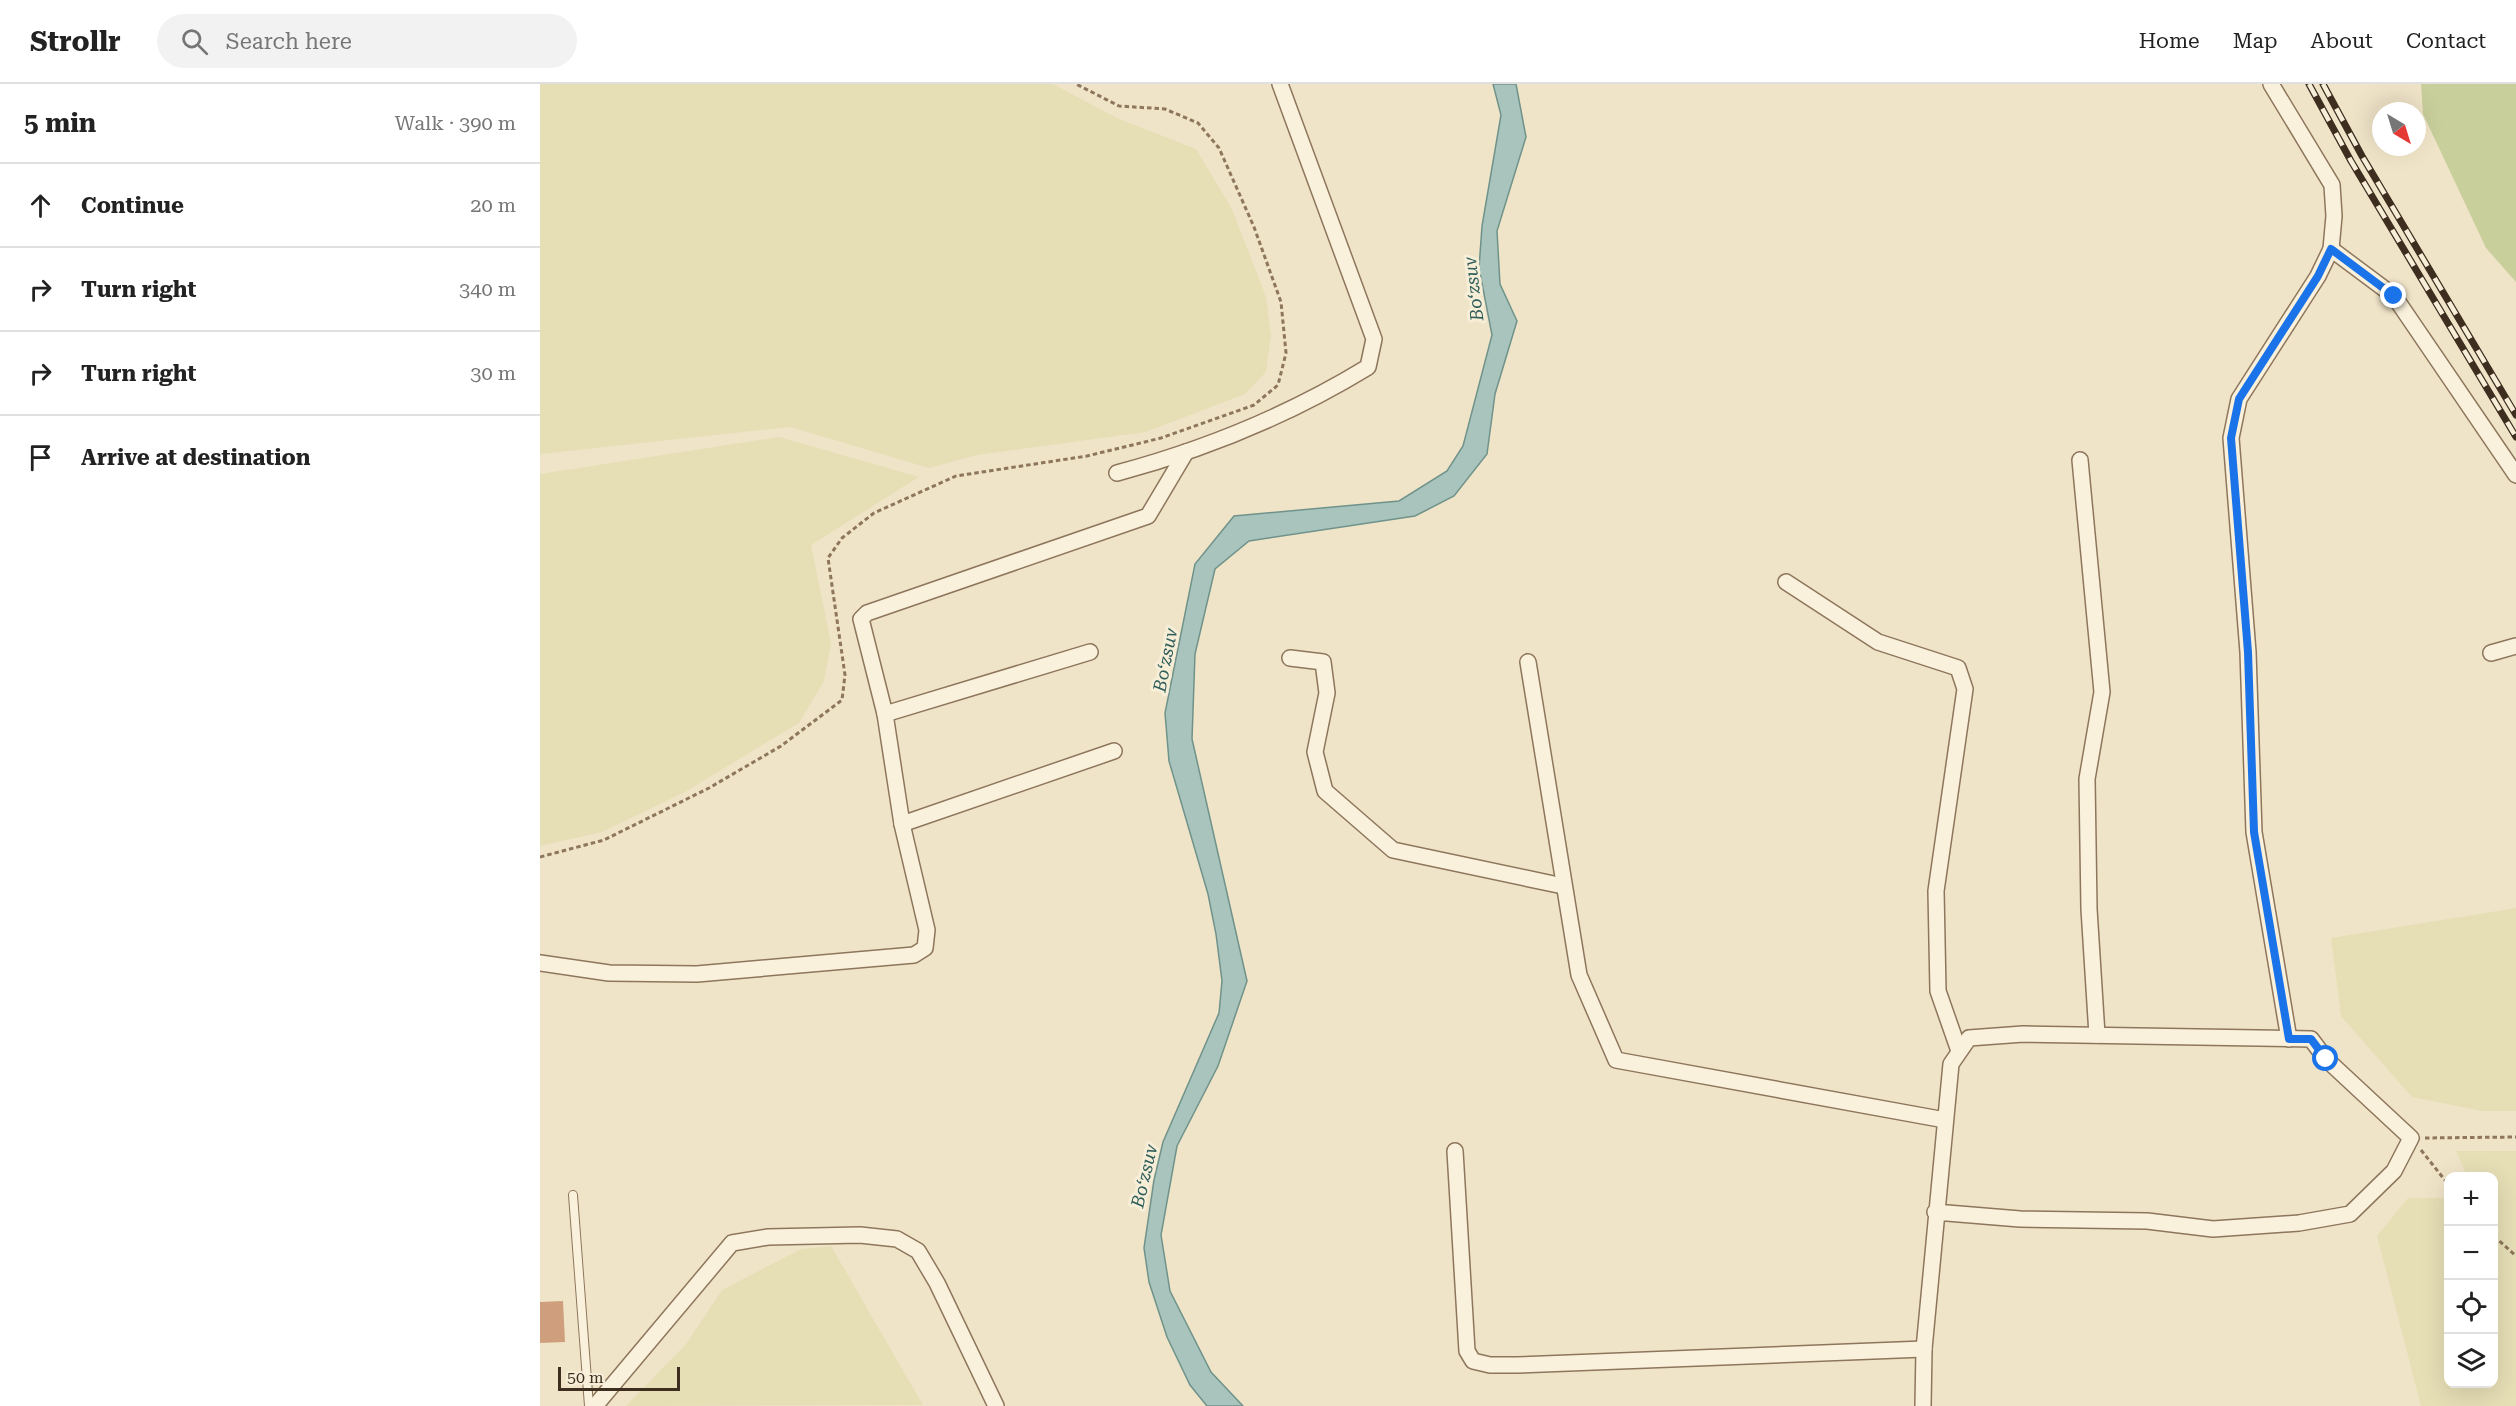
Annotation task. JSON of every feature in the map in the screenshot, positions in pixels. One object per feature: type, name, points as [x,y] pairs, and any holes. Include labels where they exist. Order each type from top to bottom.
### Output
[{"type":"street","points":[[1117,473],[1186,452],[1327,392],[1368,367],[1374,339],[1280,84]]},
{"type":"street","points":[[2271,84],[2332,185],[2334,216],[2331,249],[2318,276],[2239,399],[2231,438],[2248,652],[2254,832],[2289,1039]]},
{"type":"street","points":[[2331,249],[2394,296],[2516,475]]},
{"type":"street","points":[[540,963],[609,973],[697,974],[914,955],[925,948],[927,930],[902,824],[885,714],[861,619],[867,613],[1148,516],[1186,452]]},
{"type":"street","points":[[2080,460],[2102,692],[2088,779],[2088,909],[2097,1035]]},
{"type":"street","points":[[1786,582],[1878,642],[1958,668],[1965,689],[1936,891],[1938,991],[1959,1052]]},
{"type":"street","points":[[2491,653],[2516,646]]},
{"type":"street","points":[[885,714],[1090,652]]},
{"type":"street","points":[[1290,658],[1323,662],[1327,693],[1315,752],[1325,792],[1393,850],[1563,886]]},
{"type":"street","points":[[1528,662],[1579,975],[1616,1060],[1945,1120]]},
{"type":"street","points":[[902,824],[1114,750]]},
{"type":"street","points":[[1923,1406],[1924,1349],[1935,1212],[1951,1064],[1969,1038],[2023,1034],[2311,1039],[2326,1059],[2411,1138],[2394,1171],[2350,1214],[2300,1224],[2213,1229],[2146,1221],[2020,1219],[1935,1212]]},
{"type":"street","points":[[1455,1151],[1467,1351],[1473,1361],[1490,1365],[1516,1365],[1924,1349]]},
{"type":"street","points":[[595,1406],[732,1244],[768,1237],[860,1235],[897,1239],[918,1251],[937,1282],[996,1406]]},
{"type":"lane","points":[[573,1195],[589,1406]]},
{"type":"path","points":[[540,857],[604,840],[709,788],[781,746],[842,700],[845,675],[828,558],[842,538],[874,513],[956,476],[1087,456],[1161,438],[1254,405],[1278,385],[1286,353],[1281,302],[1254,227],[1219,148],[1198,123],[1165,109],[1119,106],[1076,84]]},
{"type":"path","points":[[2411,1138],[2516,1137]]},
{"type":"path","points":[[2411,1138],[2444,1179]]},
{"type":"path","points":[[2498,1240],[2516,1256]]},
{"type":"shaded area","points":[[540,84],[1053,84],[1117,118],[1196,149],[1232,209],[1266,297],[1271,335],[1266,372],[1245,394],[1146,432],[977,455],[929,468],[790,427],[540,454]]},
{"type":"shaded area","points":[[779,437],[919,477],[811,545],[831,643],[824,681],[799,723],[683,793],[602,832],[540,846],[540,474]]},
{"type":"shaded area","points":[[2516,908],[2516,1111],[2482,1111],[2412,1097],[2341,1016],[2331,938]]},
{"type":"shaded area","points":[[2456,1151],[2516,1151],[2516,1406],[2421,1406],[2377,1236],[2408,1198],[2444,1198],[2444,1388],[2498,1388],[2498,1172],[2465,1172]]},
{"type":"shaded area","points":[[831,1246],[923,1405],[626,1406],[686,1344],[722,1290],[801,1249]]},
{"type":"green space","points":[[2421,84],[2516,84],[2516,282],[2486,248],[2426,120],[2426,102],[2422,102]]},
{"type":"water","points":[[1493,84],[1516,84],[1526,137],[1497,231],[1500,284],[1517,321],[1495,394],[1487,454],[1454,496],[1415,516],[1249,541],[1215,569],[1195,654],[1192,739],[1247,981],[1218,1066],[1177,1146],[1161,1235],[1170,1291],[1211,1372],[1243,1406],[1207,1406],[1190,1385],[1167,1337],[1149,1282],[1144,1248],[1154,1180],[1163,1142],[1219,1013],[1222,981],[1208,894],[1169,761],[1165,713],[1195,564],[1234,516],[1399,501],[1447,471],[1463,446],[1492,335],[1479,268],[1482,226],[1501,115]]},
{"type":"building","points":[[563,1301],[565,1342],[540,1343],[540,1302]]},
{"type":"railway","points":[[2309,84],[2351,161],[2516,437]]},
{"type":"railway","points":[[2323,84],[2362,156],[2516,415]]},
{"type":"route","points":[[2326,1059],[2311,1039],[2289,1039],[2254,832],[2248,652],[2231,438],[2239,399],[2318,276],[2331,249],[2394,296]]},
{"type":"water label","name":"Boʻzsuv","points":[[1473,289]]},
{"type":"water label","name":"Boʻzsuv","points":[[1165,660]]},
{"type":"water label","name":"Boʻzsuv","points":[[1144,1176]]}]
